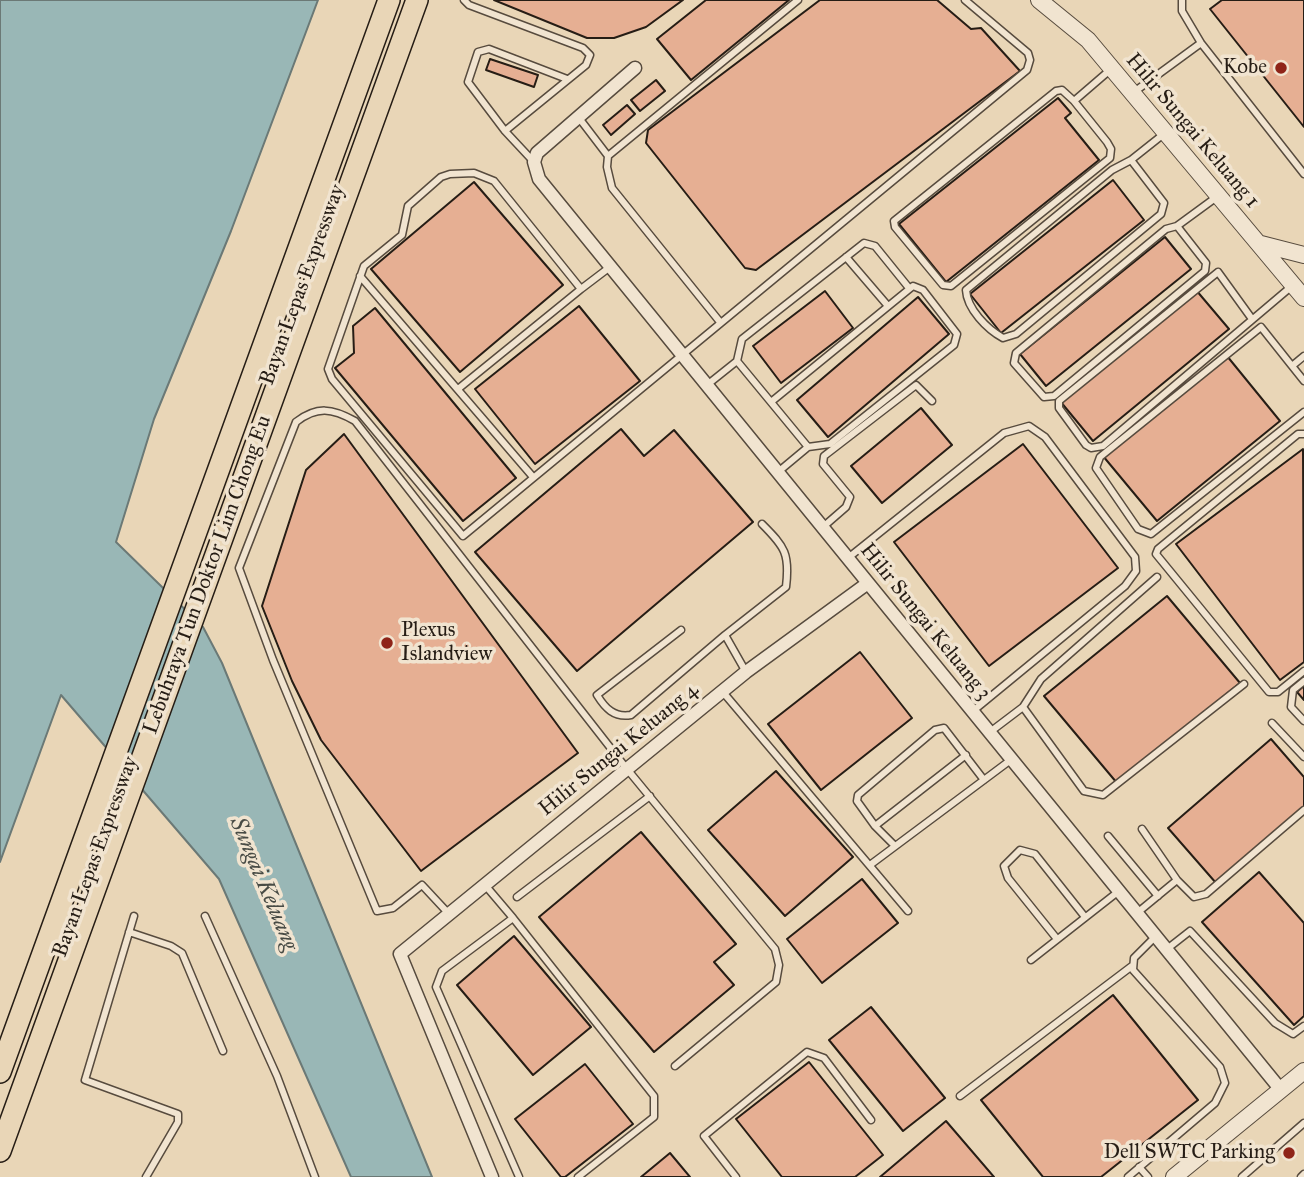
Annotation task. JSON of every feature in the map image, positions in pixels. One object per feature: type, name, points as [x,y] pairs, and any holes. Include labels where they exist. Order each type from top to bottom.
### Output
[{"type":"highway","name":"Lebuhraya Tun Doktor Lim Chong Eu","points":[[0,1033],[374,0]]},
{"type":"highway","name":"Bayan Lepas Expressway","points":[[0,1072],[389,0]]},
{"type":"highway","name":"Bayan Lepas Expressway","points":[[0,1123],[407,0]]},
{"type":"highway","name":"Lebuhraya Tun Doktor Lim Chong Eu","points":[[0,1151],[417,0]]},
{"type":"street","name":"Hilir Sungai Keluang 1","points":[[1045,2],[1088,40],[1259,244],[1299,282],[1304,298]]},
{"type":"street","points":[[534,162],[537,153],[635,68]]},
{"type":"street","name":"Hilir Sungai Keluang 3","points":[[534,162],[539,179],[1281,1090]]},
{"type":"street","points":[[1259,244],[1304,255]]},
{"type":"street","name":"Hilir Sungai Keluang 4","points":[[492,1177],[400,954],[722,691],[868,583]]},
{"type":"street","points":[[1174,1177],[1304,1071]]},
{"type":"lane","points":[[464,0],[469,5],[587,51],[589,61],[505,131]]},
{"type":"lane","points":[[608,156],[798,0]]},
{"type":"lane","points":[[581,289],[494,181],[474,173],[441,177],[406,210],[402,235],[363,266],[328,369],[332,379],[463,536],[1027,70],[1030,60],[1028,53],[965,0]]},
{"type":"lane","points":[[1182,0],[1182,11],[1200,43],[1304,174]]},
{"type":"lane","points":[[1133,93],[1200,43]]},
{"type":"lane","points":[[534,162],[505,131],[468,82],[478,52],[489,49],[568,79]]},
{"type":"lane","points":[[1074,101],[1111,68]]},
{"type":"lane","points":[[1062,90],[1074,101],[1107,142],[1111,149],[1110,158],[951,286],[943,285],[895,227],[894,221],[1056,91],[1062,90]]},
{"type":"lane","points":[[578,117],[608,156],[607,167],[612,188],[720,322]]},
{"type":"lane","points":[[1131,160],[1164,202],[1161,214],[1016,334],[1003,338],[992,331],[966,300],[966,290],[1112,170],[1131,160],[1166,132]]},
{"type":"lane","points":[[1177,226],[1206,263],[1205,271],[1054,396],[1044,397],[1014,363],[1016,353],[1167,229],[1177,226],[1219,195]]},
{"type":"lane","points":[[707,385],[737,361],[742,339],[860,245],[872,244],[909,288]]},
{"type":"lane","points":[[846,257],[888,306]]},
{"type":"lane","points":[[458,389],[611,267]]},
{"type":"lane","points":[[1252,319],[1218,272],[1059,401],[1059,408],[1086,445],[1103,446],[1299,282]]},
{"type":"lane","points":[[360,276],[533,477]]},
{"type":"lane","points":[[771,402],[909,288],[917,286],[923,290],[956,331],[957,342],[830,444],[808,447],[778,472]]},
{"type":"lane","points":[[1304,381],[1261,327],[1100,457],[1096,468],[1139,529],[1151,534],[1304,412]]},
{"type":"lane","points":[[1292,366],[1304,356]]},
{"type":"lane","points":[[737,361],[808,447]]},
{"type":"lane","points":[[823,527],[846,507],[850,497],[823,464],[824,456],[915,385],[932,401]]},
{"type":"lane","points":[[449,914],[422,885],[393,908],[377,911],[273,660],[239,568],[296,422],[309,412],[338,412],[355,421],[627,769],[775,949],[779,965],[776,982],[675,1066]]},
{"type":"lane","points":[[848,558],[1004,433],[1029,426],[1045,437],[1135,557],[1136,571],[1125,586],[973,711]]},
{"type":"lane","points":[[1304,434],[1287,443],[1158,548],[1156,554],[1269,692],[1278,692],[1304,671]]},
{"type":"lane","points":[[681,630],[597,695],[612,713],[621,717],[631,715],[786,587],[788,565],[783,545],[762,524]]},
{"type":"lane","points":[[990,732],[1023,707],[1041,679],[1157,577]]},
{"type":"lane","points":[[725,635],[746,672]]},
{"type":"lane","points":[[1304,681],[1293,690],[1291,707],[1304,721]]},
{"type":"lane","points":[[1023,707],[1084,791],[1103,795],[1244,684]]},
{"type":"lane","points":[[722,691],[908,911]]},
{"type":"lane","points":[[1272,723],[1304,757]]},
{"type":"lane","points":[[895,846],[874,826],[857,801],[861,790],[934,730],[944,729],[984,780]]},
{"type":"lane","points":[[874,826],[966,755]]},
{"type":"lane","points":[[870,865],[1012,759]]},
{"type":"lane","points":[[517,897],[650,796]]},
{"type":"lane","points":[[1142,829],[1177,880],[1194,897],[1206,894],[1304,810]]},
{"type":"lane","points":[[1108,836],[1158,896]]},
{"type":"lane","points":[[1057,939],[1008,878],[1003,866],[1009,858],[1020,850],[1035,854],[1085,917]]},
{"type":"lane","points":[[1137,913],[1177,880]]},
{"type":"lane","points":[[485,885],[653,1096],[654,1118],[578,1177]]},
{"type":"lane","points":[[1031,960],[1119,891]]},
{"type":"lane","points":[[135,916],[85,1080],[178,1114],[178,1122],[146,1177]]},
{"type":"lane","points":[[205,916],[277,1076],[315,1177]]},
{"type":"lane","points":[[513,918],[442,971],[436,987],[519,1177]]},
{"type":"lane","points":[[1167,949],[1190,931],[1275,1023],[1293,1034],[1304,1026]]},
{"type":"lane","points":[[129,932],[171,946],[182,953],[223,1051]]},
{"type":"lane","points":[[960,1096],[1132,966],[1138,953],[1156,936]]},
{"type":"lane","points":[[1128,1177],[1215,1102],[1225,1083],[1220,1067],[1132,966]]},
{"type":"lane","points":[[736,1177],[706,1140],[707,1131],[807,1052],[824,1058],[871,1119]]},
{"type":"lane","points":[[1242,1177],[1304,1123]]},
{"type":"lane","points":[[1139,1167],[1148,1177]]},
{"type":"water","name":"Sungai Keluang","points":[[0,0],[318,0],[231,231],[154,419],[116,542],[203,627],[222,663],[432,1177],[351,1177],[219,879],[61,695],[0,862]]},
{"type":"building","points":[[494,0],[683,0],[646,27],[614,38],[587,38]]},
{"type":"building","points":[[706,0],[789,0],[691,80],[657,39]]},
{"type":"building","points":[[820,0],[937,0],[971,29],[981,28],[1020,71],[756,270],[745,268],[646,143],[648,130]]},
{"type":"building","name":"Kobe","points":[[1222,0],[1304,0],[1304,127],[1210,9]]},
{"type":"building","points":[[490,59],[538,75],[534,87],[486,70]]},
{"type":"building","points":[[656,80],[665,91],[640,111],[631,100]]},
{"type":"building","points":[[1058,98],[1071,113],[1065,118],[1099,160],[946,282],[899,224]]},
{"type":"building","points":[[627,105],[635,114],[611,135],[603,125]]},
{"type":"building","points":[[1113,180],[1144,220],[1001,333],[970,294]]},
{"type":"building","points":[[474,182],[563,285],[460,372],[371,269]]},
{"type":"building","points":[[1165,237],[1191,269],[1046,386],[1020,354]]},
{"type":"building","points":[[1196,290],[1229,329],[1093,441],[1060,401]]},
{"type":"building","points":[[825,291],[853,328],[781,383],[753,346]]},
{"type":"building","points":[[918,297],[949,334],[828,437],[797,400]]},
{"type":"building","points":[[579,306],[640,381],[535,464],[475,389]]},
{"type":"building","points":[[375,308],[516,478],[463,521],[335,368],[354,353],[353,326]]},
{"type":"building","points":[[1227,356],[1280,421],[1157,521],[1103,456]]},
{"type":"building","points":[[921,408],[952,445],[882,503],[851,466]]},
{"type":"building","points":[[621,429],[644,456],[674,430],[753,522],[577,671],[475,552]]},
{"type":"building","name":"Plexus Islandview","points":[[344,434],[578,753],[421,871],[321,740],[292,681],[262,606],[306,470]]},
{"type":"building","points":[[1023,444],[1118,568],[989,666],[894,542]]},
{"type":"building","points":[[1303,449],[1304,662],[1280,680],[1176,544]]},
{"type":"building","points":[[1167,596],[1240,683],[1117,783],[1044,696]]},
{"type":"building","points":[[860,652],[912,718],[821,790],[768,724]]},
{"type":"building","points":[[1304,686],[1304,700],[1297,692]]},
{"type":"building","points":[[1271,739],[1304,777],[1304,807],[1216,883],[1168,828]]},
{"type":"building","points":[[776,771],[853,857],[785,916],[708,830]]},
{"type":"building","points":[[641,832],[736,944],[714,962],[734,985],[654,1052],[539,917]]},
{"type":"building","points":[[1259,872],[1304,923],[1304,1016],[1294,1025],[1202,922]]},
{"type":"building","points":[[862,879],[898,923],[822,983],[787,939]]},
{"type":"building","points":[[514,936],[591,1027],[533,1075],[457,985]]},
{"type":"building","points":[[1113,995],[1198,1100],[1101,1177],[1043,1177],[981,1100]]},
{"type":"building","points":[[871,1007],[945,1098],[903,1131],[829,1040]]},
{"type":"building","points":[[809,1062],[883,1155],[855,1177],[782,1177],[736,1119]]},
{"type":"building","points":[[585,1064],[633,1124],[565,1177],[561,1177],[515,1119]]},
{"type":"building","points":[[946,1121],[994,1177],[880,1177]]},
{"type":"building","points":[[670,1153],[690,1177],[641,1177]]},
{"type":"place","name":"Kobe","points":[[1281,68]]},
{"type":"place","name":"Plexus Islandview","points":[[387,643]]},
{"type":"place","name":"Dell SWTC Parking","points":[[1289,1153]]}]
